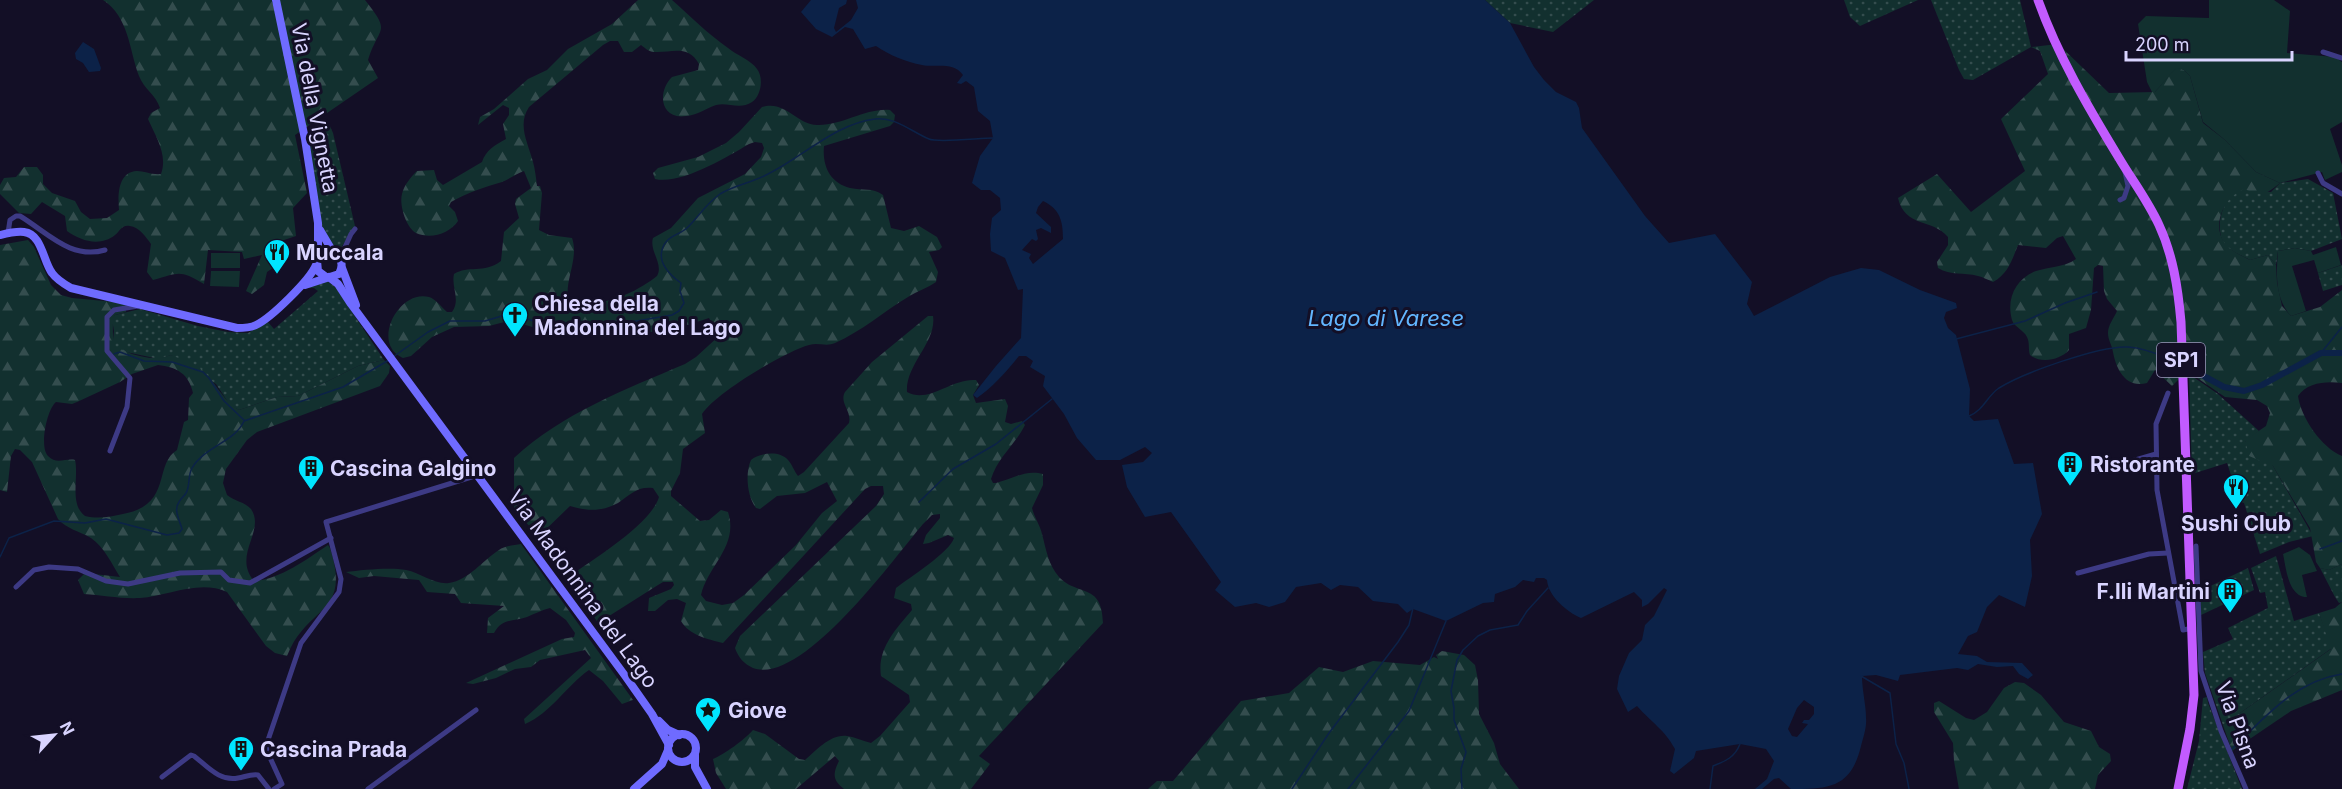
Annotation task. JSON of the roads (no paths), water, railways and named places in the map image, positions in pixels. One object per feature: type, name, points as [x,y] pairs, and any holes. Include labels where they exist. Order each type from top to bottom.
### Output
[{"type":"main road","name":"Via della Vignetta","points":[[276,0],[305,139],[318,223],[317,261]]},
{"type":"main road","name":"SP1","points":[[2038,0],[2070,73],[2159,225],[2170,254],[2177,284],[2181,322],[2188,629],[2194,695],[2183,767],[2176,789]]},
{"type":"main road","name":"Via della Vignetta","points":[[318,223],[333,252]]},
{"type":"main road","points":[[4,234],[25,232],[32,234],[51,272],[60,282],[71,288],[230,327],[244,328],[260,323],[311,276],[317,261],[326,252],[333,252],[340,258],[361,317]]},
{"type":"main road","points":[[317,261],[320,274],[338,284],[361,317]]},
{"type":"main road","points":[[299,288],[314,280],[339,274],[342,268]]},
{"type":"main road","name":"Via Madonnina del Lago","points":[[361,317],[652,714],[668,730],[679,735]]},
{"type":"main road","name":"Via Madonnina del Lago","points":[[652,714],[668,748]]},
{"type":"main road","points":[[634,789],[662,764],[668,748],[674,737],[679,735],[692,739],[696,747],[695,767],[707,789],[670,755],[668,748]]},
{"type":"main road","points":[[662,764],[687,762],[695,755]]},
{"type":"street","points":[[2323,52],[2342,58]]},
{"type":"street","points":[[2120,200],[2125,196],[2128,186],[2123,164]]},
{"type":"street","points":[[2318,173],[2323,183],[2342,194]]},
{"type":"street","points":[[4,234],[10,220],[15,216],[21,216],[75,250],[92,254],[105,250]]},
{"type":"street","points":[[340,258],[351,234],[356,229]]},
{"type":"street","points":[[110,451],[127,407],[130,378],[107,351],[107,316],[114,310],[143,305]]},
{"type":"street","points":[[2168,393],[2156,424],[2157,489],[2168,553],[2188,629]]},
{"type":"street","points":[[2094,472],[2156,454]]},
{"type":"street","points":[[274,789],[282,784],[267,751],[267,743],[301,643],[339,592],[341,579],[326,522],[477,475]]},
{"type":"street","points":[[16,587],[34,570],[49,567],[78,569],[106,581],[128,584],[180,573],[221,572],[229,580],[250,584],[331,538]]},
{"type":"street","name":"Via Pisna","points":[[2196,546],[2201,671],[2221,731],[2246,789]]},
{"type":"street","points":[[2078,573],[2149,554],[2168,553]]},
{"type":"street","points":[[369,789],[476,710]]},
{"type":"street","points":[[162,777],[191,755],[217,775],[236,779],[249,774],[258,775],[269,789]]},
{"type":"water","name":"Lago di Varese","points":[[811,0],[847,0],[846,4],[839,8],[834,28],[836,32],[851,20],[858,8],[856,0],[1485,0],[1510,23],[1534,67],[1544,80],[1556,92],[1576,102],[1582,128],[1645,216],[1669,243],[1715,234],[1752,282],[1747,304],[1754,316],[1830,277],[1861,268],[1879,270],[1920,290],[1956,303],[1957,308],[1946,312],[1944,318],[1948,328],[1956,335],[1970,389],[1969,416],[1974,421],[1998,419],[2014,464],[2033,463],[2042,514],[2030,540],[2032,576],[2025,607],[1999,595],[1987,607],[1977,632],[1968,636],[1958,654],[1977,656],[1987,662],[2022,663],[2033,675],[2028,679],[2019,674],[2013,666],[1997,667],[1978,664],[1968,670],[1957,668],[1900,675],[1898,681],[1876,675],[1862,676],[1866,713],[1865,729],[1857,760],[1844,778],[1827,786],[1791,789],[1779,778],[1774,779],[1762,789],[1755,789],[1767,779],[1774,761],[1766,749],[1740,744],[1696,751],[1694,758],[1674,774],[1670,771],[1675,749],[1671,742],[1637,706],[1628,712],[1617,689],[1619,676],[1629,653],[1642,640],[1645,625],[1654,616],[1667,590],[1664,588],[1642,607],[1642,600],[1634,592],[1581,618],[1559,603],[1544,578],[1536,578],[1534,582],[1523,580],[1515,587],[1495,594],[1494,602],[1483,603],[1446,621],[1413,609],[1407,613],[1398,604],[1373,601],[1358,587],[1340,585],[1331,590],[1321,583],[1296,587],[1285,602],[1269,607],[1256,603],[1235,607],[1215,590],[1221,582],[1171,512],[1145,517],[1127,487],[1122,465],[1143,462],[1152,453],[1145,447],[1120,460],[1096,460],[1077,438],[1064,414],[1043,386],[1045,376],[1030,367],[1033,361],[1026,356],[1019,356],[989,389],[977,398],[973,395],[1021,338],[1023,289],[1018,290],[1005,258],[991,251],[992,218],[1001,210],[1000,198],[990,190],[981,190],[972,183],[980,156],[993,138],[990,121],[978,111],[974,87],[966,81],[961,84],[957,83],[963,75],[949,66],[927,66],[910,62],[876,46],[865,49],[853,29],[845,27],[832,37],[816,29],[801,12]],"holes":[[[1043,201],[1057,212],[1063,239],[1033,264],[1029,258],[1031,254],[1022,250],[1032,239],[1036,241],[1038,239],[1036,230],[1041,228],[1051,233],[1051,227],[1036,213]],[[1804,700],[1814,707],[1814,714],[1809,720],[1804,720],[1802,723],[1808,724],[1797,737],[1792,736],[1788,729],[1797,708]]]},
{"type":"water","points":[[83,42],[94,49],[100,71],[89,72],[83,63],[76,59],[75,53]]},
{"type":"waterway","points":[[393,357],[428,332],[450,321],[485,321],[512,313],[536,322],[613,325],[672,315],[679,311],[684,303],[680,291],[681,283],[669,273],[663,264],[661,255],[666,241],[688,227],[720,194],[766,175],[846,127],[860,122],[882,119],[903,125],[934,140],[993,138]]},
{"type":"waterway","points":[[1956,339],[2025,321],[2097,292]]},
{"type":"waterway","points":[[2321,353],[2342,327]]},
{"type":"waterway","points":[[1969,416],[1978,410],[1995,391],[2010,382],[2082,355],[2100,350],[2128,347],[2147,350],[2164,357]]},
{"type":"waterway","points":[[114,354],[120,352],[144,361],[172,362],[203,372],[224,401],[244,420]]},
{"type":"waterway","points":[[2189,368],[2224,387],[2244,391],[2262,385],[2321,353],[2342,353]]},
{"type":"waterway","points":[[0,557],[9,538],[54,521],[85,523],[106,519],[167,535],[179,533],[182,529],[177,505],[186,492],[192,468],[204,454],[234,434],[244,421],[343,387],[389,360]]},
{"type":"waterway","points":[[919,502],[953,469],[996,444],[1052,399]]},
{"type":"waterway","points":[[2320,549],[2342,541]]},
{"type":"waterway","points":[[1462,789],[1461,769],[1466,752],[1454,720],[1451,691],[1457,660],[1463,650],[1478,636],[1490,630],[1518,625],[1527,611],[1548,588]]},
{"type":"waterway","points":[[1292,789],[1329,733],[1398,642],[1409,625],[1413,608]]},
{"type":"waterway","points":[[1348,789],[1409,711],[1446,621]]},
{"type":"waterway","points":[[2231,750],[2268,714],[2295,693],[2309,684],[2342,674]]},
{"type":"waterway","points":[[1861,676],[1890,693],[1896,744],[1904,763],[1909,789]]},
{"type":"waterway","points":[[1710,789],[1713,766],[1730,758],[1740,744]]},
{"type":"place","name":"Muccala","points":[[277,275]]},
{"type":"place","name":"Chiesa della Madonnina del Lago","points":[[515,338]]},
{"type":"place","name":"Ristorante","points":[[2070,487]]},
{"type":"place","name":"Cascina Galgino","points":[[311,491]]},
{"type":"place","name":"Sushi Club","points":[[2236,510]]},
{"type":"place","name":"F.lli Martini","points":[[2230,614]]},
{"type":"place","name":"Giove","points":[[708,733]]},
{"type":"place","name":"Cascina Prada","points":[[241,772]]}]
